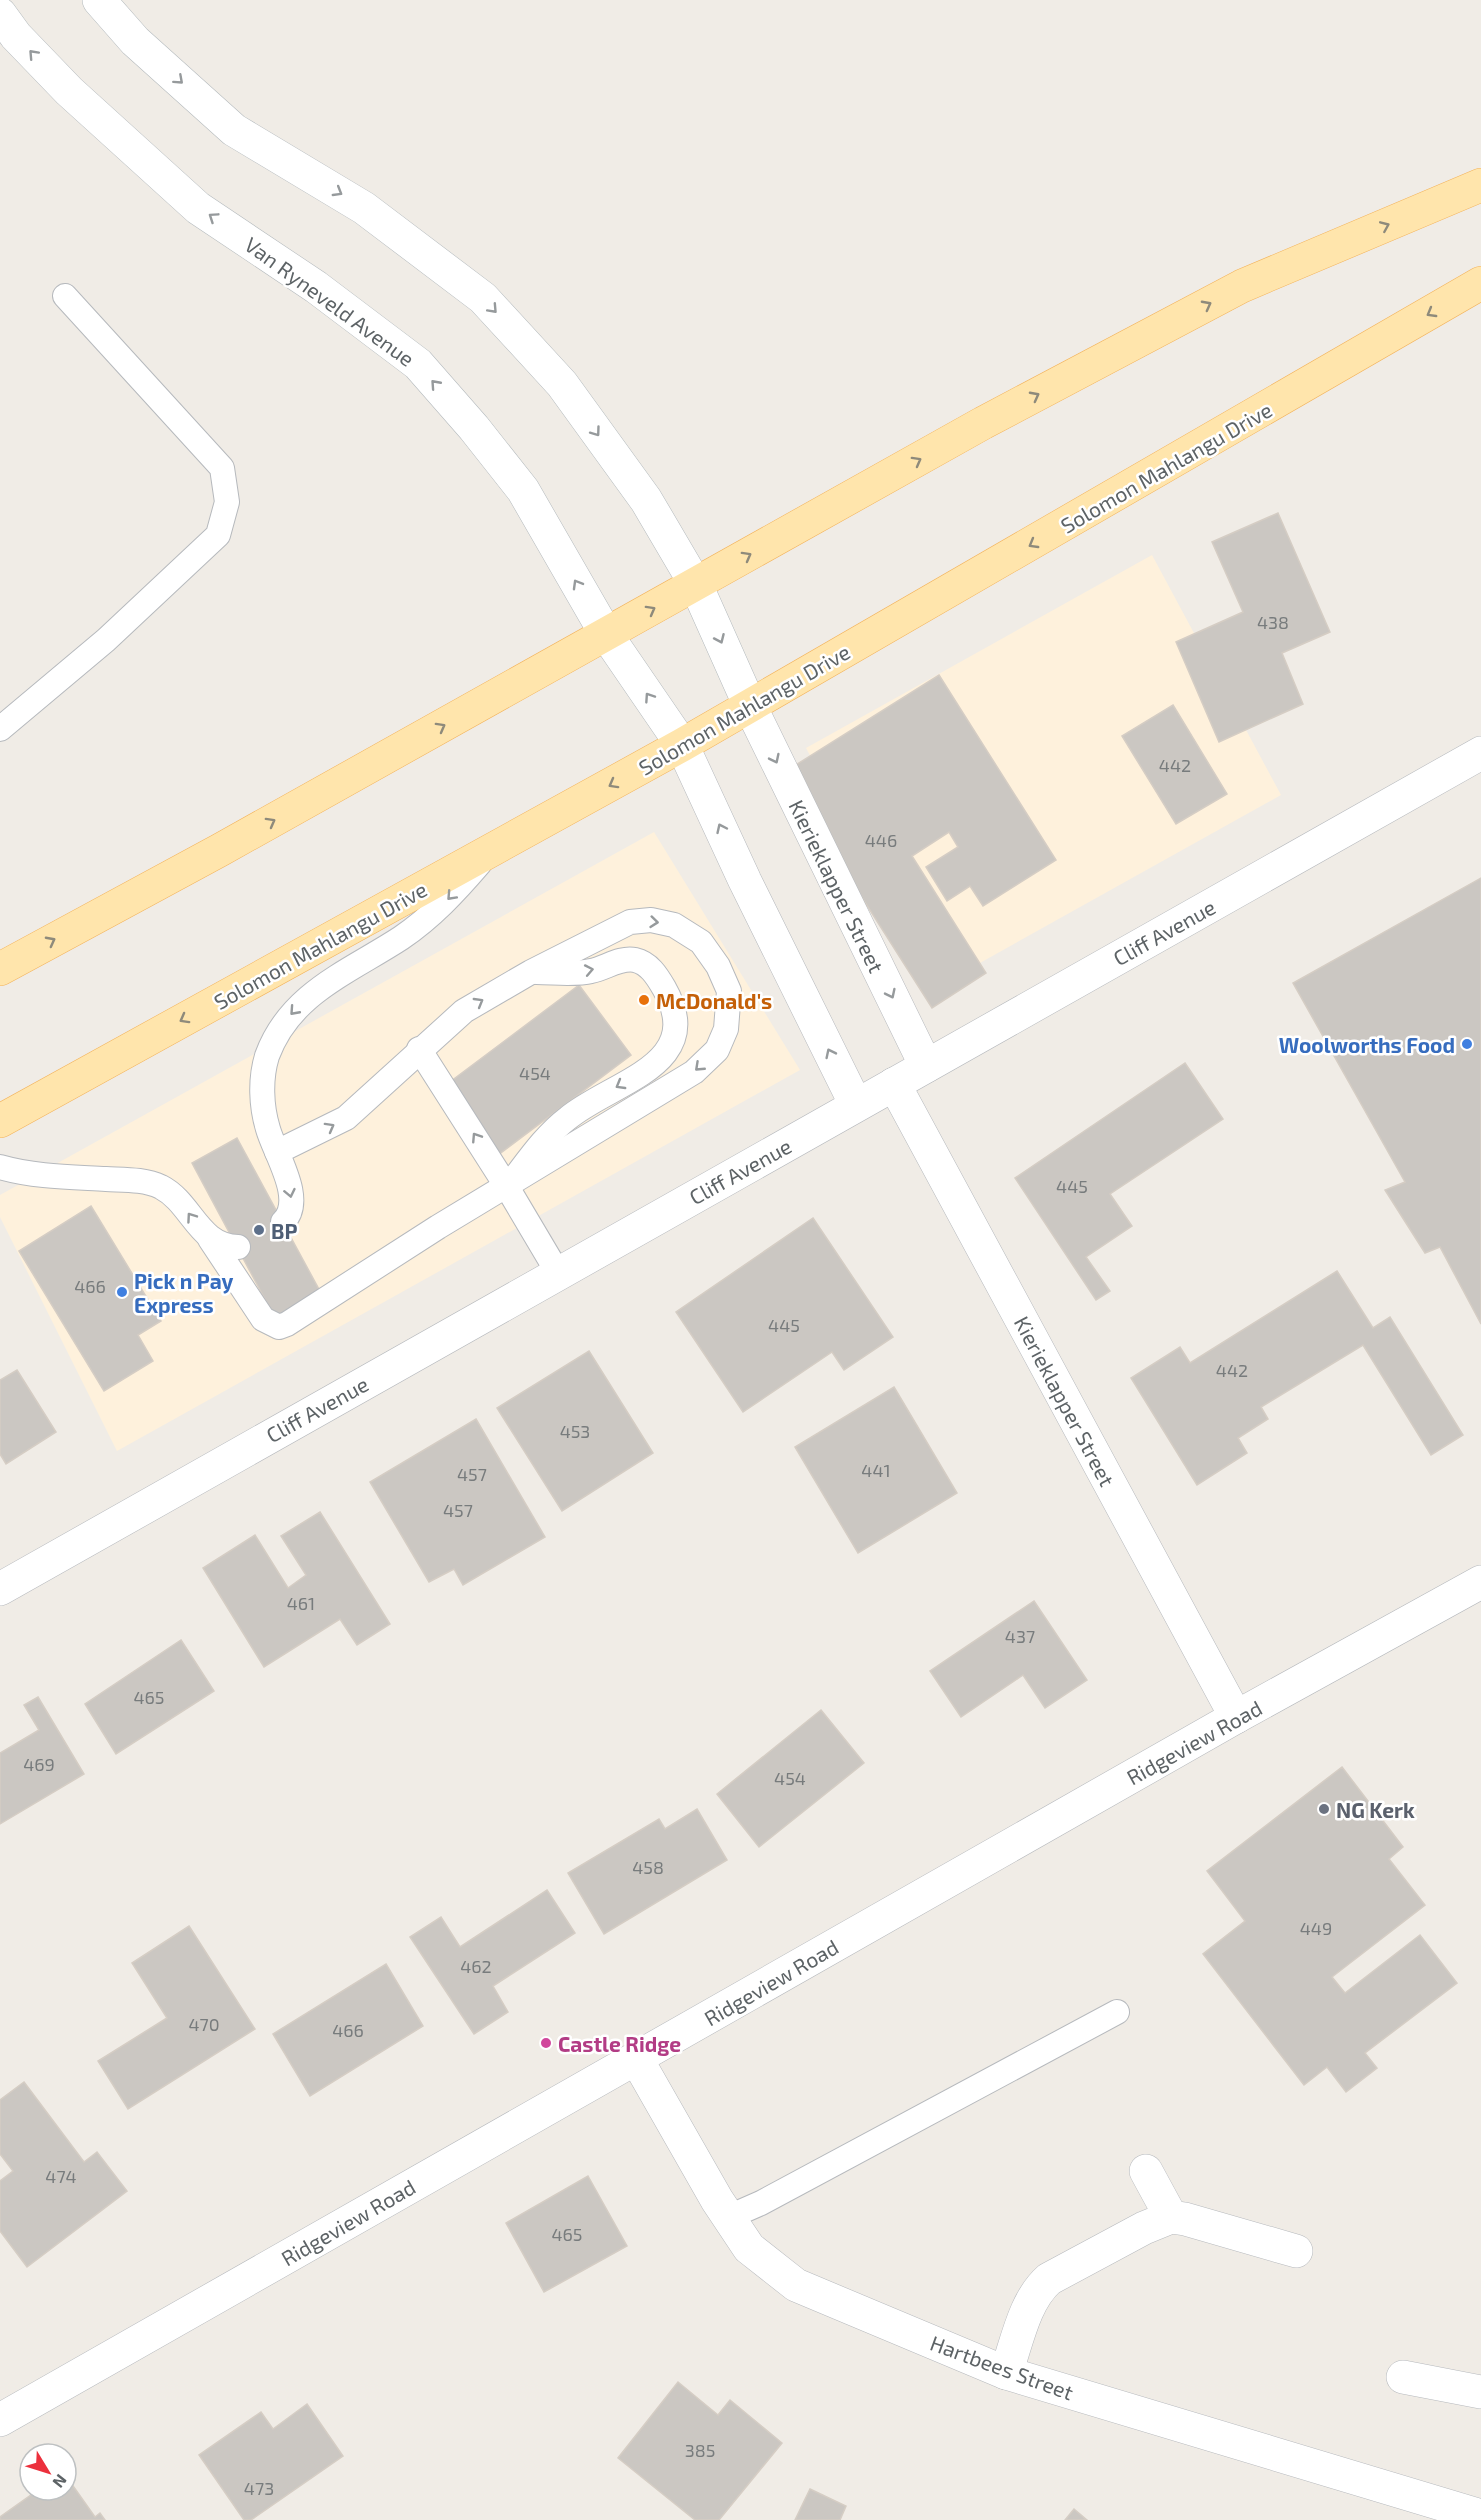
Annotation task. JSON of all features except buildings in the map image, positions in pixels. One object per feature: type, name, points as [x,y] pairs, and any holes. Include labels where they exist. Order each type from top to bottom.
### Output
[{"type":"main road","points":[[0,969],[696,585],[983,423],[1242,286],[1481,185]]},
{"type":"main road","name":"Solomon Mahlangu Drive","points":[[0,1121],[682,746],[1481,283]]},
{"type":"street","points":[[99,0],[135,41],[234,130],[364,208],[483,298],[562,384],[646,500],[696,585]]},
{"type":"street","name":"Van Ryneveld Avenue","points":[[0,14],[16,36],[69,91],[198,208],[316,286],[418,364],[474,428],[523,490],[606,634],[682,746]]},
{"type":"street","name":"Kierieklapper Street","points":[[696,585],[750,706],[926,1066]]},
{"type":"street","points":[[682,746],[745,881],[856,1106]]},
{"type":"street","name":"Cliff Avenue","points":[[0,1589],[1481,753]]},
{"type":"street","name":"Kierieklapper Street","points":[[894,1084],[1236,1717]]},
{"type":"street","name":"Ridgeview Road","points":[[0,2420],[1236,1717],[1481,1582]]},
{"type":"street","name":"Hartbees Street","points":[[636,2058],[749,2248],[796,2285],[1006,2373],[1481,2516]]},
{"type":"street","points":[[1146,2171],[1171,2217]]},
{"type":"street","points":[[1006,2373],[1039,2288],[1050,2279],[1144,2228],[1171,2217],[1296,2251]]},
{"type":"street","points":[[1403,2378],[1481,2392]]},
{"type":"lane","points":[[0,729],[106,640],[218,535],[226,502],[222,468],[65,296]]},
{"type":"lane","points":[[283,1222],[292,1205],[292,1193],[268,1128],[262,1096],[267,1059],[284,1022],[319,987],[424,921],[446,902],[489,852]]},
{"type":"lane","points":[[0,1167],[42,1176],[153,1184],[172,1194],[210,1239],[263,1319],[279,1326],[337,1294],[438,1227],[694,1072],[717,1050],[726,1029],[729,991],[718,966],[701,942],[675,925],[651,920],[630,922],[531,972],[464,1011],[419,1049],[346,1118],[277,1152]]},
{"type":"lane","points":[[507,1187],[539,1146],[568,1118],[654,1065],[671,1048],[677,1030],[668,995],[657,976],[646,965],[636,960],[623,960],[577,973],[531,972]]},
{"type":"lane","points":[[419,1049],[507,1187],[558,1273]]},
{"type":"lane","points":[[210,1239],[224,1247],[238,1247]]},
{"type":"lane","points":[[729,2217],[761,2203],[1117,2012]]},
{"type":"shaded area","points":[[1152,555],[1281,795],[935,988],[806,748]]},
{"type":"shaded area","points":[[654,832],[800,1070],[117,1451],[0,1217],[0,1195]]},
{"type":"place","name":"McDonald's","points":[[644,1000]]},
{"type":"place","name":"Woolworths Food","points":[[1467,1044]]},
{"type":"place","name":"BP","points":[[259,1230]]},
{"type":"place","name":"Pick n Pay Express","points":[[122,1292]]},
{"type":"place","name":"NG Kerk","points":[[1324,1809]]},
{"type":"place","name":"Castle Ridge","points":[[546,2043]]}]
